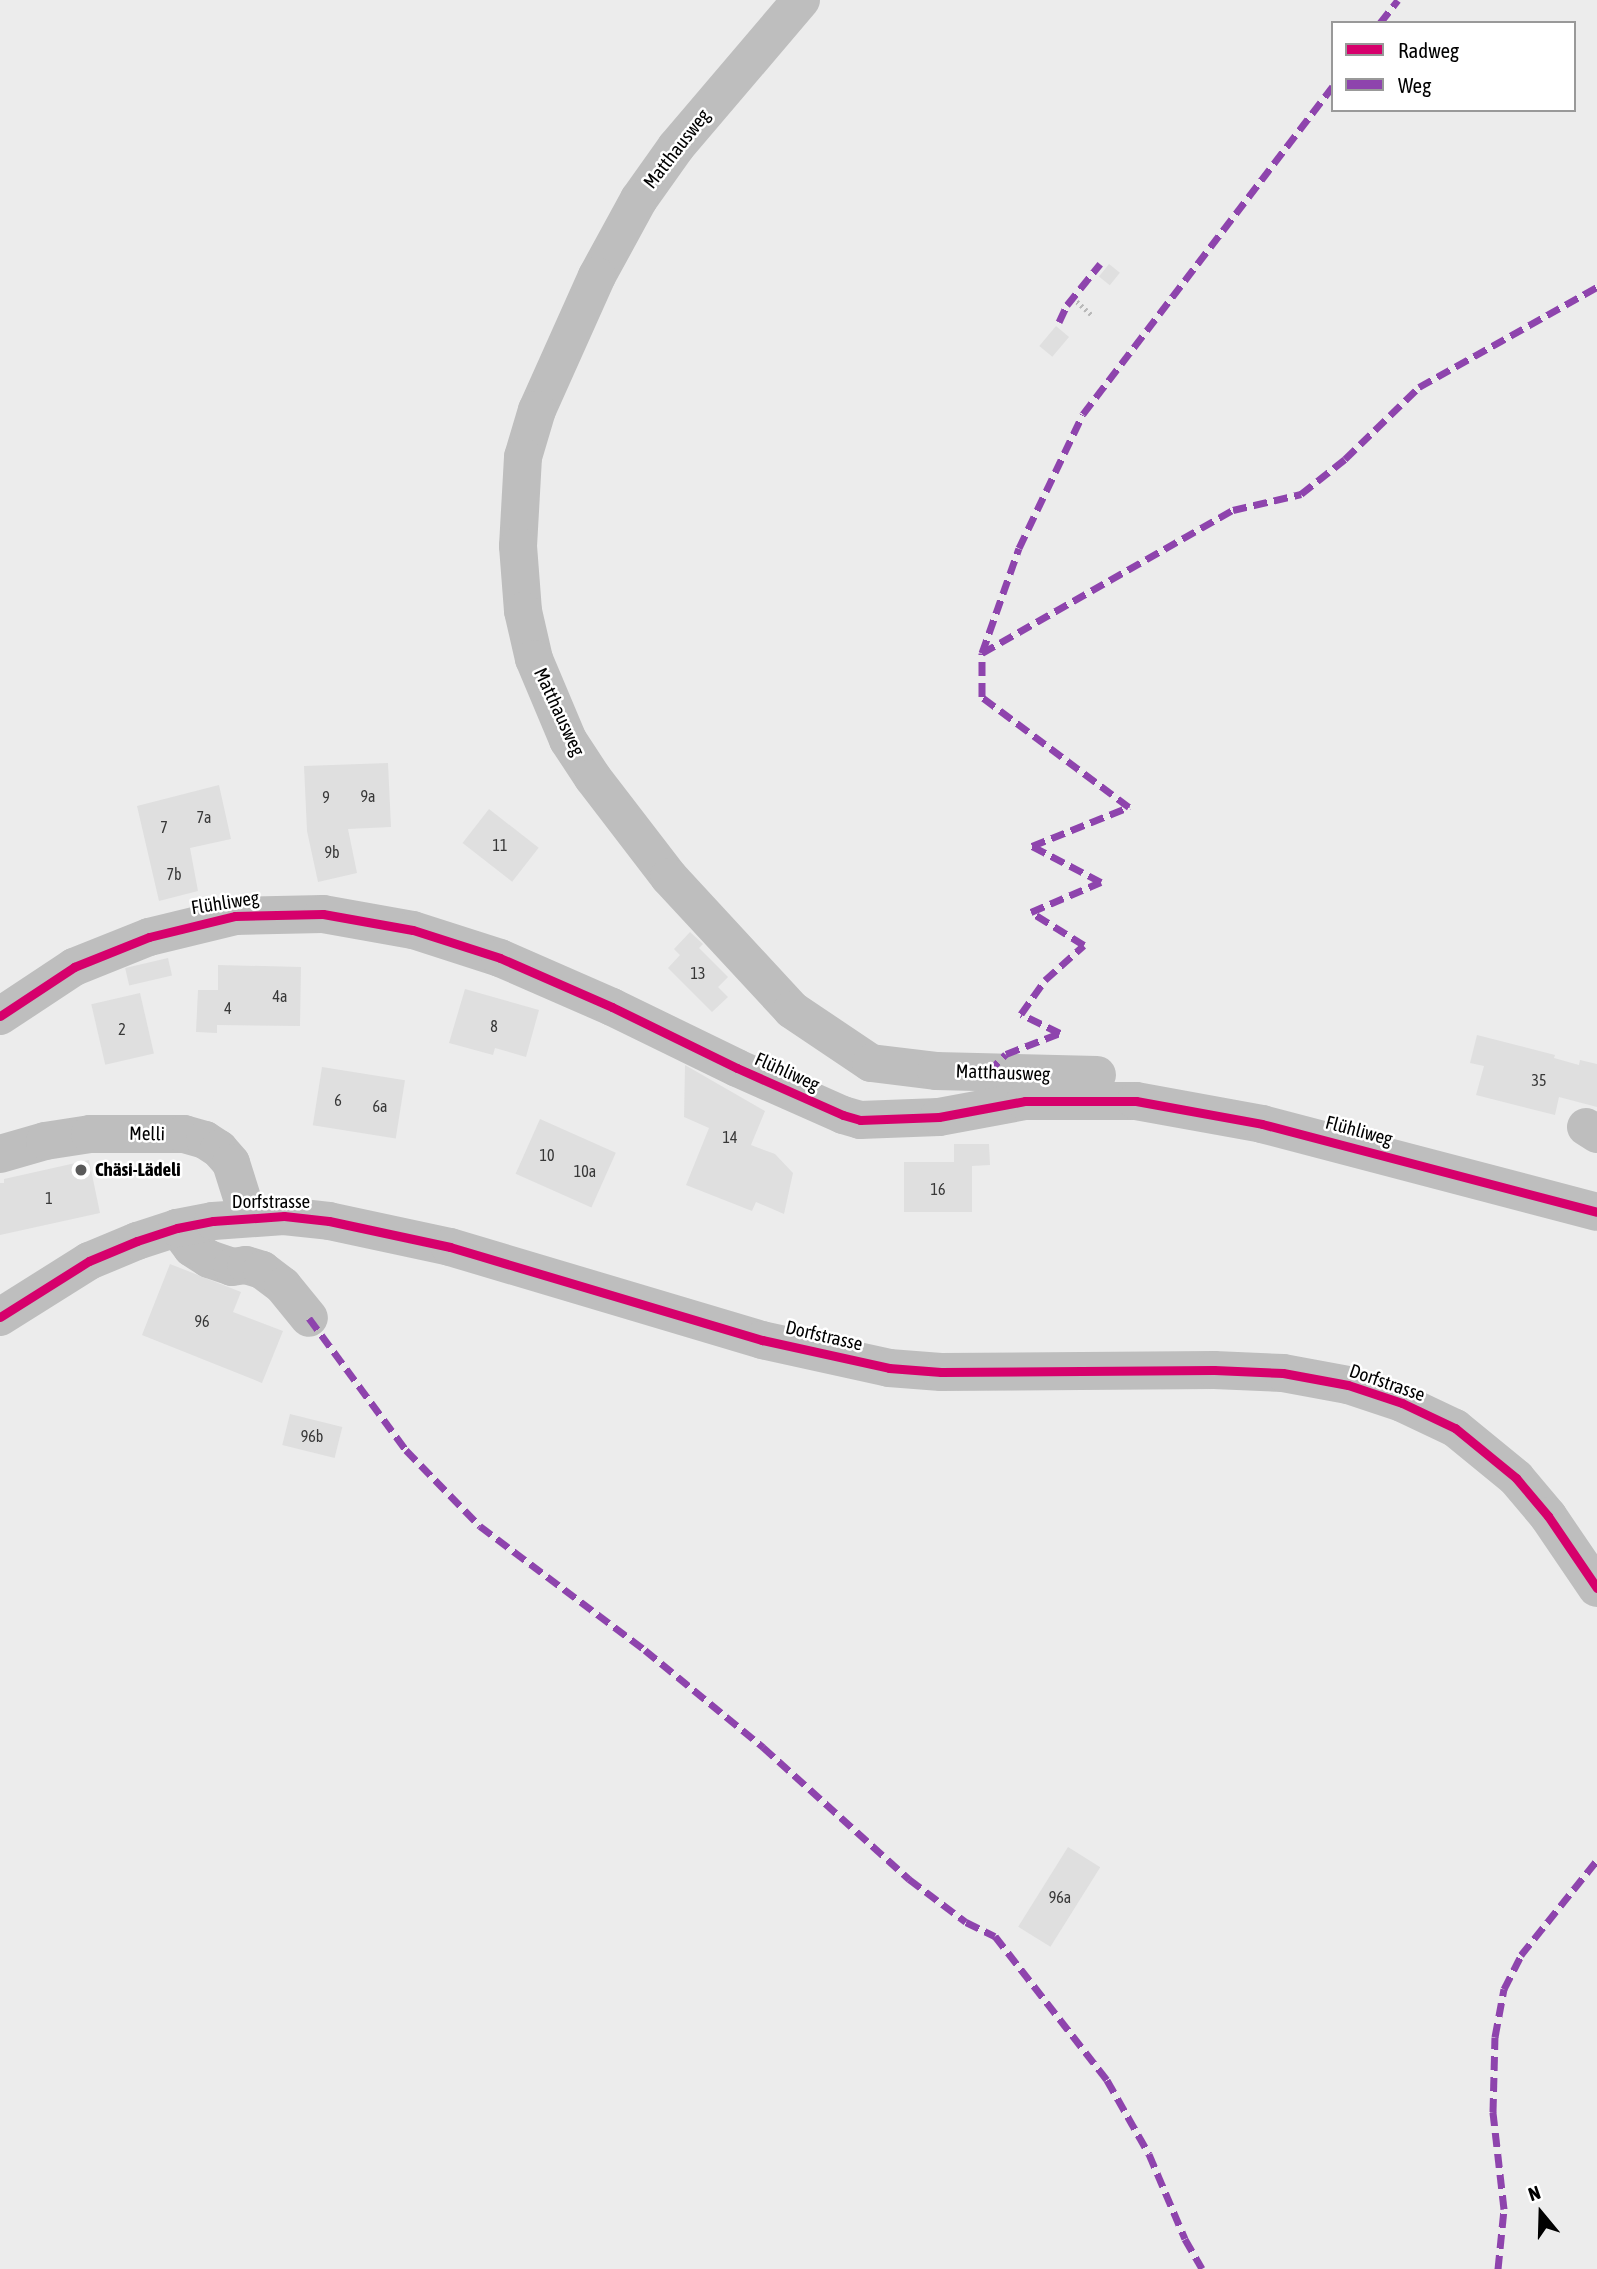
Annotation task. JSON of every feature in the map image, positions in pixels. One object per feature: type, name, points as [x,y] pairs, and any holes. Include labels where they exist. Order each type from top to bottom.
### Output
[{"type":"street","name":"Matthausweg","points":[[801,0],[676,147],[639,199],[597,276],[537,410],[523,457],[518,546],[523,611],[534,659],[568,740],[593,778],[669,877],[792,1010],[871,1063],[936,1071],[1098,1075],[1161,1090],[1189,1109]]},
{"type":"street","name":"Flühliweg","points":[[0,1016],[25,996],[74,967],[149,937],[235,916],[323,914],[413,930],[500,958],[612,1007],[737,1068],[860,1120],[939,1116],[1025,1101],[1107,1100],[1189,1109],[1331,1141],[1597,1212]]},
{"type":"street","name":"Melli","points":[[0,1154],[45,1141],[90,1134],[184,1134],[205,1140],[219,1149],[231,1163],[248,1217]]},
{"type":"street","name":"Dorfstrasse","points":[[0,1317],[89,1261],[177,1228],[248,1217],[296,1217],[385,1231],[450,1247],[762,1339],[889,1368],[941,1372],[1213,1370],[1283,1373],[1348,1385],[1402,1403],[1455,1428],[1516,1478],[1548,1516],[1597,1588]]},
{"type":"street","points":[[177,1228],[192,1248],[209,1259],[232,1267],[246,1265],[262,1270],[283,1286],[309,1318]]},
{"type":"path","points":[[1073,298],[1093,316]]},
{"type":"shaded area","points":[[0,0],[1597,0],[1597,2269],[0,2269]]},
{"type":"building","points":[[1109,264],[1120,273],[1110,285],[1099,276]]},
{"type":"building","points":[[1056,326],[1069,337],[1052,357],[1039,346]]},
{"type":"building","points":[[388,763],[391,827],[348,829],[357,873],[318,882],[307,831],[304,766]]},
{"type":"building","points":[[219,785],[231,839],[190,848],[198,891],[159,901],[137,806]]},
{"type":"building","points":[[489,809],[539,848],[512,882],[463,843]]},
{"type":"building","points":[[690,932],[703,944],[699,948],[728,977],[718,987],[728,997],[712,1012],[668,968],[680,955],[674,949]]},
{"type":"building","points":[[168,958],[172,976],[129,985],[125,968]]},
{"type":"building","points":[[218,965],[301,967],[300,1026],[217,1025],[217,1033],[196,1032],[198,990],[218,990]]},
{"type":"building","points":[[465,989],[539,1010],[526,1057],[495,1048],[493,1055],[449,1043]]},
{"type":"building","points":[[140,993],[154,1053],[105,1065],[91,1004]]},
{"type":"building","points":[[1477,1035],[1555,1055],[1554,1058],[1579,1065],[1580,1060],[1597,1064],[1597,1107],[1559,1097],[1555,1115],[1476,1095],[1484,1066],[1470,1063]]},
{"type":"building","points":[[685,1065],[765,1111],[751,1145],[775,1154],[793,1173],[784,1214],[756,1202],[752,1211],[686,1185],[709,1128],[684,1117]]},
{"type":"building","points":[[322,1067],[405,1080],[396,1138],[313,1125]]},
{"type":"building","points":[[540,1119],[616,1153],[591,1208],[516,1174]]},
{"type":"building","points":[[954,1144],[989,1144],[990,1165],[972,1166],[972,1212],[904,1212],[904,1162],[954,1162]]},
{"type":"building","points":[[89,1160],[100,1213],[0,1235],[0,1183],[4,1183],[4,1179]]},
{"type":"building","points":[[170,1264],[241,1292],[233,1312],[283,1331],[262,1383],[142,1335]]},
{"type":"building","points":[[290,1414],[342,1427],[335,1458],[282,1445]]},
{"type":"building","points":[[1068,1847],[1100,1867],[1050,1947],[1018,1927]]},
{"type":"marked path","points":[[1382,21],[1398,0]]},
{"type":"marked path","points":[[982,653],[1019,548],[1083,414],[1331,89]]},
{"type":"marked path","points":[[1059,322],[1067,305],[1100,264]]},
{"type":"marked path","points":[[988,1072],[1006,1054],[1060,1033],[1021,1014],[1045,980],[1084,945],[1031,912],[1101,882],[1032,846],[1129,807],[982,697],[982,653],[1233,510],[1301,494],[1345,459],[1419,387],[1597,287]]},
{"type":"marked path","points":[[309,1318],[406,1450],[480,1526],[645,1650],[763,1747],[909,1879],[966,1922],[995,1936],[1107,2080],[1149,2154],[1185,2239],[1202,2269]]},
{"type":"marked path","points":[[1498,2269],[1504,2209],[1493,2112],[1495,2037],[1504,1989],[1521,1955],[1597,1860]]},
{"type":"cycle path","points":[[0,1016],[74,967],[149,937],[235,916],[323,914],[413,930],[500,958],[612,1007],[737,1068],[860,1120],[939,1117],[1025,1101],[1136,1101],[1262,1124],[1597,1212]]},
{"type":"cycle path","points":[[0,1317],[89,1261],[137,1241],[177,1228],[213,1221],[284,1216],[329,1221],[450,1247],[762,1340],[889,1368],[941,1372],[1214,1370],[1283,1373],[1348,1385],[1402,1403],[1455,1428],[1516,1478],[1548,1516],[1597,1588]]},
{"type":"place","name":"Chäsi-Lädeli","points":[[81,1170]]}]
